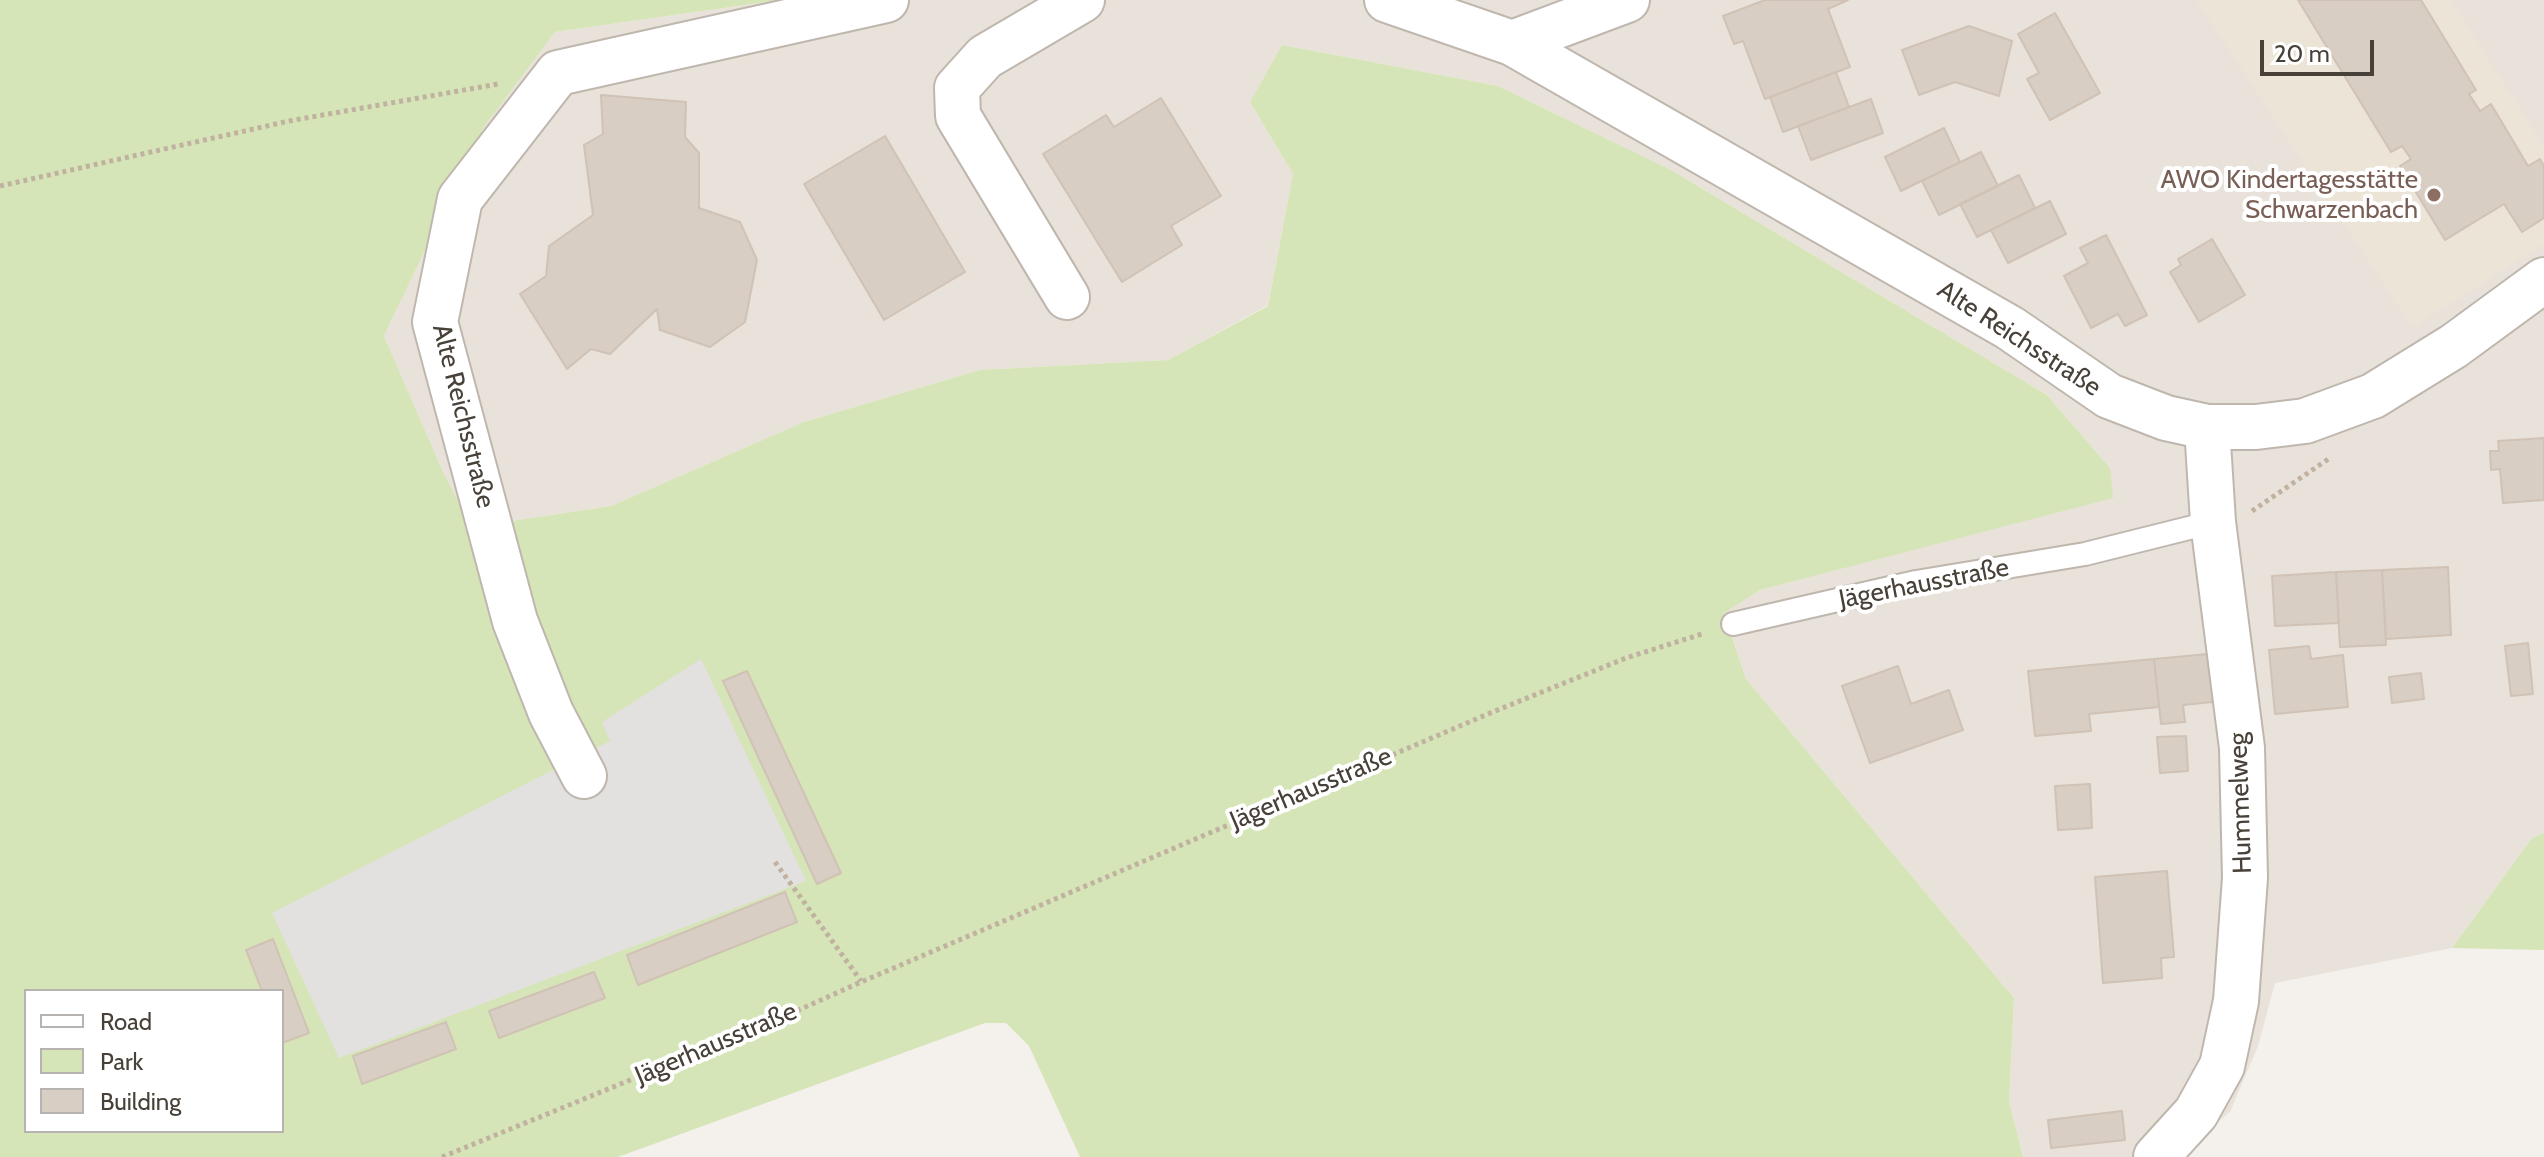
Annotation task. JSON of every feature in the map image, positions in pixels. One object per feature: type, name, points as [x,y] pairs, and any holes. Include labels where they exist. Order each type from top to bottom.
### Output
[{"type":"street","points":[[558,73],[886,0]]},
{"type":"street","points":[[1067,297],[958,116],[957,88],[985,57],[1082,0]]},
{"type":"street","name":"Alte Reichsstraße","points":[[1387,0],[1512,43],[2010,328],[2109,396],[2166,418],[2207,427],[2256,427],[2305,421],[2373,396],[2454,346],[2544,280]]},
{"type":"street","points":[[1512,43],[1627,0]]},
{"type":"street","name":"Alte Reichsstraße","points":[[558,73],[460,199],[435,322],[515,621],[551,713],[584,776]]},
{"type":"street","name":"Hummelweg","points":[[2156,1157],[2196,1113],[2222,1066],[2236,1001],[2245,878],[2242,748],[2213,522],[2207,427]]},
{"type":"lane","name":"Jägerhausstraße","points":[[1733,624],[1916,582],[2085,554],[2213,522]]},
{"type":"path","points":[[0,186],[289,121],[558,73]]},
{"type":"path","points":[[2213,522],[2247,515],[2336,455]]},
{"type":"path","name":"Jägerhausstraße","points":[[442,1157],[772,1022],[1495,711],[1626,658],[1733,624]]},
{"type":"path","points":[[775,862],[861,982]]},
{"type":"shaded area","points":[[780,0],[2544,0],[2544,833],[2532,838],[2452,948],[2275,983],[2258,1046],[2230,1112],[2176,1157],[2023,1157],[2009,1101],[2014,998],[1746,679],[1724,612],[1760,590],[1961,537],[2110,468],[2047,395],[1671,170],[1498,86],[1282,45],[1250,102],[1293,174],[1268,305],[1168,360],[980,370],[804,422],[611,506],[472,527],[444,474],[384,336],[484,127],[555,32]]},
{"type":"shaded area","name":"AWO Kindertagesstätte Schwarzenbach","points":[[2196,0],[2451,0],[2544,147],[2544,244],[2412,328]]},
{"type":"shaded area","points":[[701,659],[806,881],[339,1058],[272,913],[610,741],[602,722]]},
{"type":"green space","points":[[0,0],[780,0],[555,32],[484,127],[384,336],[444,474],[472,527],[611,506],[804,422],[980,370],[1168,360],[1268,306],[1293,174],[1250,102],[1282,45],[1498,86],[1671,170],[2047,395],[2110,468],[2113,498],[1760,590],[1724,613],[1746,679],[2014,998],[2009,1101],[2023,1157],[1080,1157],[1029,1046],[1006,1023],[985,1023],[618,1157],[0,1157]]},
{"type":"green space","points":[[2544,833],[2544,950],[2452,948],[2532,838]]},
{"type":"building","points":[[1765,0],[1848,0],[1828,9],[1850,67],[1765,99],[1743,41],[1734,44],[1723,16]]},
{"type":"building","points":[[2298,0],[2421,0],[2476,90],[2469,94],[2480,111],[2491,104],[2528,166],[2540,159],[2544,166],[2544,218],[2522,232],[2504,204],[2445,240],[2400,166],[2411,159],[2402,146],[2391,152]]},
{"type":"building","points":[[2055,13],[2100,93],[2050,120],[2027,79],[2039,73],[2018,34]]},
{"type":"building","points":[[1969,26],[2012,41],[1999,96],[1955,82],[1919,95],[1902,50]]},
{"type":"building","points":[[1836,72],[1849,107],[1783,132],[1770,97]]},
{"type":"building","points":[[601,95],[686,102],[685,137],[699,153],[699,208],[740,222],[757,260],[745,322],[710,347],[660,330],[657,309],[610,354],[591,349],[567,369],[520,294],[546,276],[549,246],[593,215],[584,145],[603,134]]},
{"type":"building","points":[[1161,98],[1221,196],[1171,226],[1182,245],[1122,282],[1043,154],[1106,115],[1114,127]]},
{"type":"building","points":[[1871,99],[1883,133],[1811,160],[1798,126]]},
{"type":"building","points":[[1944,128],[1960,162],[1901,191],[1885,157]]},
{"type":"building","points":[[885,136],[965,272],[884,320],[804,184]]},
{"type":"building","points":[[1981,152],[1998,186],[1939,215],[1922,181]]},
{"type":"building","points":[[2019,175],[2035,208],[1977,237],[1960,204]]},
{"type":"building","points":[[2050,201],[2066,234],[2008,263],[1991,230]]},
{"type":"building","points":[[2106,235],[2147,315],[2125,326],[2118,314],[2091,328],[2064,276],[2088,263],[2080,248]]},
{"type":"building","points":[[2212,239],[2245,295],[2199,322],[2170,272],[2181,265],[2178,259]]},
{"type":"building","points":[[2544,438],[2544,500],[2503,503],[2500,469],[2491,470],[2490,451],[2499,451],[2498,441]]},
{"type":"building","points":[[2448,567],[2451,635],[2386,639],[2382,570]]},
{"type":"building","points":[[2382,570],[2386,645],[2340,647],[2336,572]]},
{"type":"building","points":[[2336,572],[2339,623],[2275,626],[2272,576]]},
{"type":"building","points":[[2528,643],[2533,694],[2511,696],[2505,646]]},
{"type":"building","points":[[2309,646],[2311,659],[2343,655],[2348,707],[2275,714],[2269,650]]},
{"type":"building","points":[[2208,654],[2213,702],[2183,705],[2185,722],[2161,724],[2154,659]]},
{"type":"building","points":[[2154,659],[2159,707],[2089,714],[2091,731],[2035,736],[2028,671]]},
{"type":"building","points":[[1898,666],[1911,704],[1949,690],[1963,730],[1870,763],[1842,686]]},
{"type":"building","points":[[747,671],[841,873],[817,884],[723,681]]},
{"type":"building","points":[[2421,673],[2424,699],[2392,703],[2389,677]]},
{"type":"building","points":[[2186,736],[2188,771],[2160,773],[2157,737]]},
{"type":"building","points":[[2090,784],[2092,828],[2058,830],[2055,786]]},
{"type":"building","points":[[2167,871],[2174,957],[2161,958],[2162,978],[2103,983],[2095,877]]},
{"type":"building","points":[[785,892],[797,922],[638,985],[627,955]]},
{"type":"building","points":[[273,939],[309,1033],[284,1042],[284,989],[261,989],[246,950]]},
{"type":"building","points":[[594,972],[605,998],[499,1038],[489,1011]]},
{"type":"building","points":[[446,1022],[456,1049],[362,1084],[353,1056]]},
{"type":"building","points":[[2122,1111],[2125,1140],[2051,1148],[2048,1120]]},
{"type":"place","name":"AWO Kindertagesstätte Schwarzenbach","points":[[2434,195]]}]
